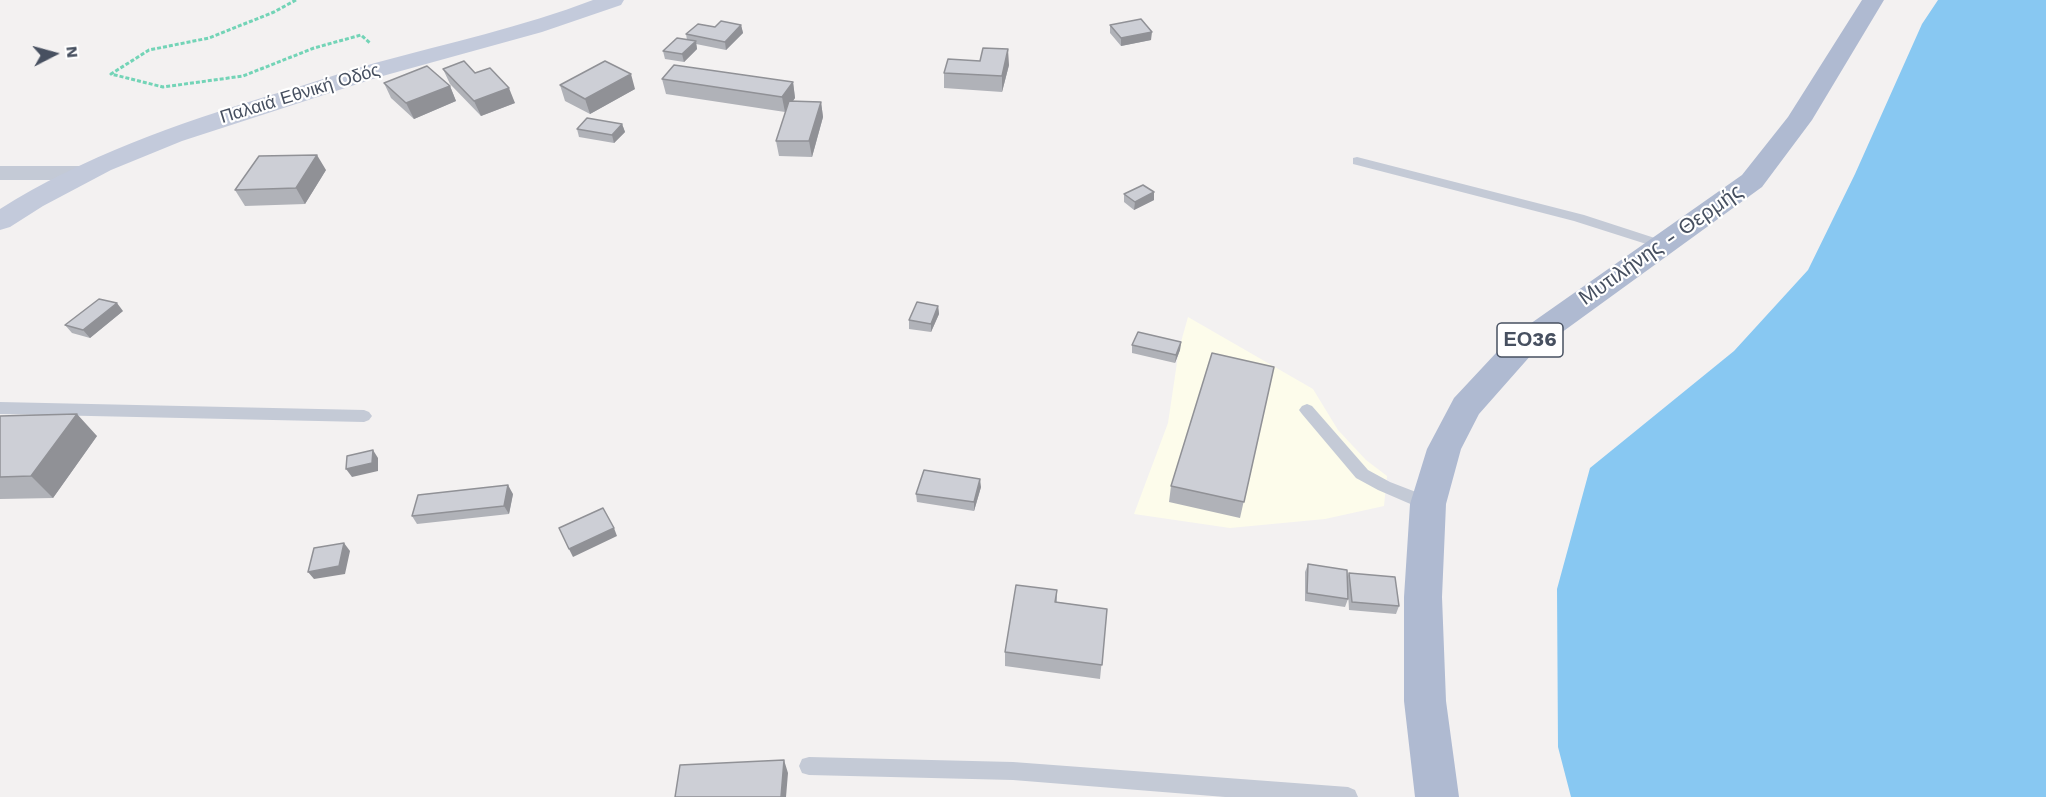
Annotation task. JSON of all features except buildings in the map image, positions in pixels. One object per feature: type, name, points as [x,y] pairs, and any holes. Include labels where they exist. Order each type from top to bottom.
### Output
[{"type":"main road","name":"Παλαιά Εθνική Οδός","points":[[0,221],[37,196],[81,173],[218,119],[397,64],[532,28],[613,0]]},
{"type":"main road","name":"Μυτιλήνης - Θερμής","points":[[1437,797],[1425,701],[1423,597],[1428,504],[1444,449],[1466,408],[1521,346],[1752,181],[1799,120],[1873,0]]},
{"type":"street","points":[[0,173],[81,173]]},
{"type":"lane","points":[[1357,160],[1579,218],[1662,245]]},
{"type":"lane","points":[[0,408],[364,416]]},
{"type":"lane","points":[[1307,410],[1362,474],[1384,486],[1428,504]]},
{"type":"lane","points":[[809,766],[1014,771],[1348,797]]},
{"type":"path","points":[[296,0],[274,12],[209,38],[149,50],[111,74],[163,87],[243,76],[314,48],[361,35],[397,64]]},
{"type":"shaded area","points":[[1188,317],[1313,389],[1338,430],[1366,460],[1387,476],[1384,506],[1325,519],[1230,528],[1134,514],[1168,423],[1179,349]]},
{"type":"water","points":[[1938,0],[2046,0],[2046,797],[1571,797],[1558,747],[1557,589],[1590,468],[1734,351],[1808,270],[1855,174],[1922,24]]}]
